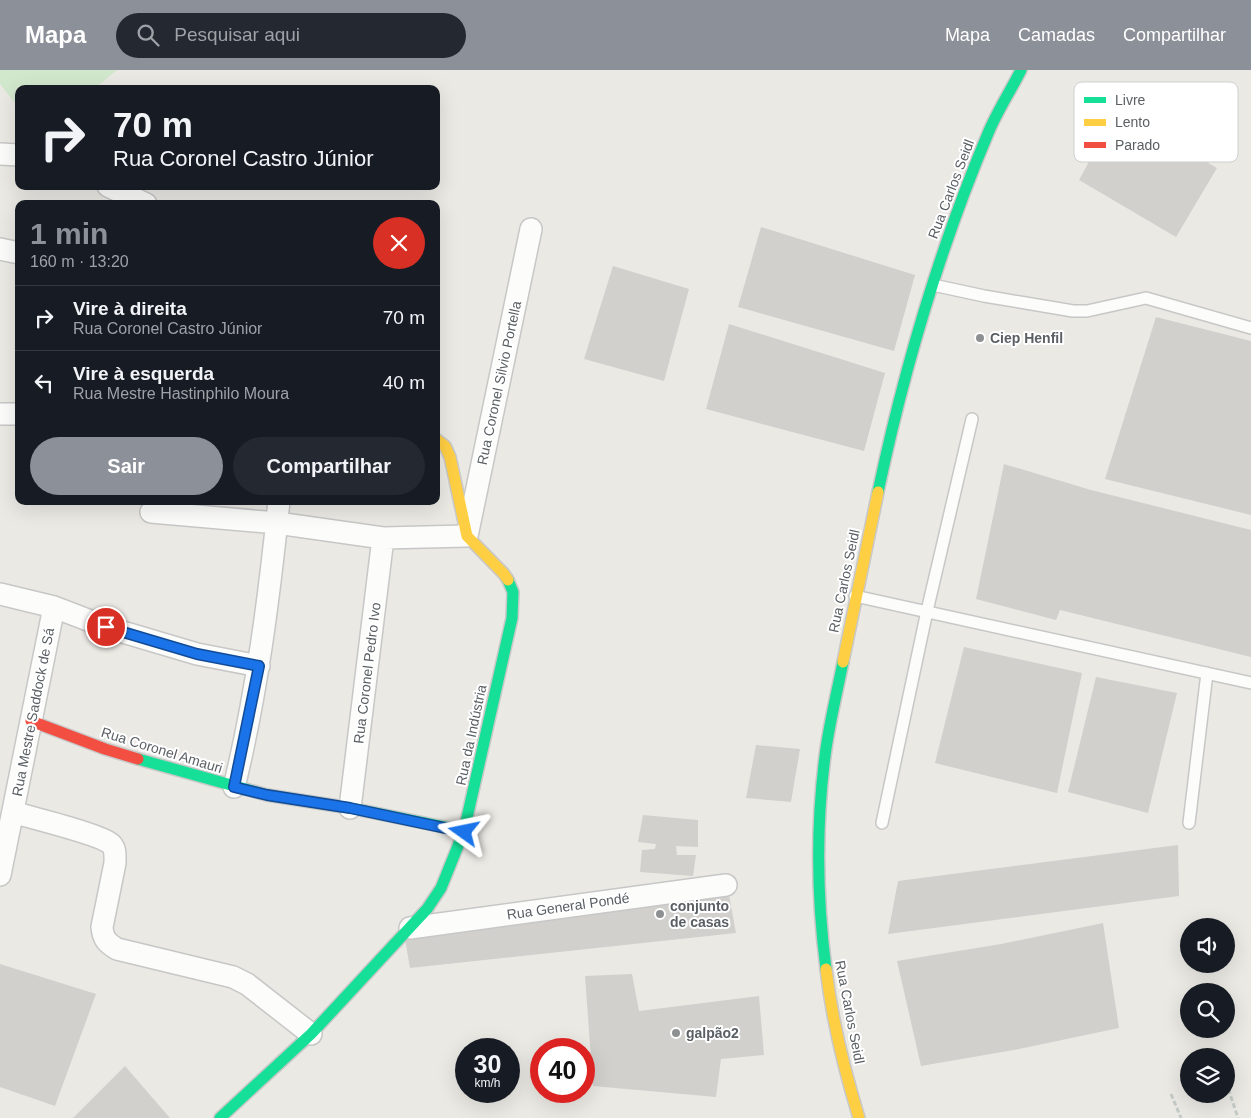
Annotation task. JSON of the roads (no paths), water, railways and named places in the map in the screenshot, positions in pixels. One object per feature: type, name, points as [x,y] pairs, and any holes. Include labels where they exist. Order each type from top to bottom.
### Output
[{"type":"street","name":"Rua Carlos Seidl","points":[[860,1118],[847,1078],[829,995],[822,930],[819,877],[820,815],[825,755],[855,596],[894,417],[946,241],[990,128],[1020,70]]},
{"type":"street","points":[[0,154],[15,155]]},
{"type":"street","points":[[116,190],[138,200]]},
{"type":"street","name":"Rua Coronel Silvio Portella","points":[[467,536],[532,229]]},
{"type":"street","points":[[0,249],[15,252]]},
{"type":"street","points":[[0,414],[15,414]]},
{"type":"street","points":[[151,512],[277,523],[383,538],[467,536],[450,457],[445,446],[440,442]]},
{"type":"street","points":[[234,787],[259,666],[274,557],[279,505]]},
{"type":"street","name":"Rua da Indústria","points":[[220,1118],[311,1034],[428,909],[441,888],[464,832],[514,602],[513,592],[504,574],[467,536]]},
{"type":"street","name":"Rua Coronel Pedro Ivo","points":[[350,808],[383,538]]},
{"type":"street","points":[[0,594],[54,607],[106,627],[197,654],[259,666]]},
{"type":"street","name":"Rua Mestre Saddock de Sá","points":[[0,875],[54,607]]},
{"type":"street","name":"Rua Coronel Amauri","points":[[31,721],[105,749],[234,787],[267,795],[350,808],[464,832]]},
{"type":"street","points":[[13,812],[100,838],[112,846],[115,854],[114,863],[102,927],[106,942],[117,949],[233,977],[253,988],[311,1034]]},
{"type":"street","name":"Rua General Pondé","points":[[410,928],[726,885]]},
{"type":"lane","points":[[933,285],[984,296],[1073,311],[1087,311],[1146,298],[1251,328]]},
{"type":"lane","points":[[882,823],[927,612],[972,419]]},
{"type":"lane","points":[[855,596],[1251,683]]},
{"type":"lane","points":[[1188,823],[1207,673]]},
{"type":"place","name":"Ciep Henfil","points":[[980,338]]},
{"type":"place","name":"conjunto de casas","points":[[660,914]]},
{"type":"place","name":"galpão2","points":[[676,1033]]}]
